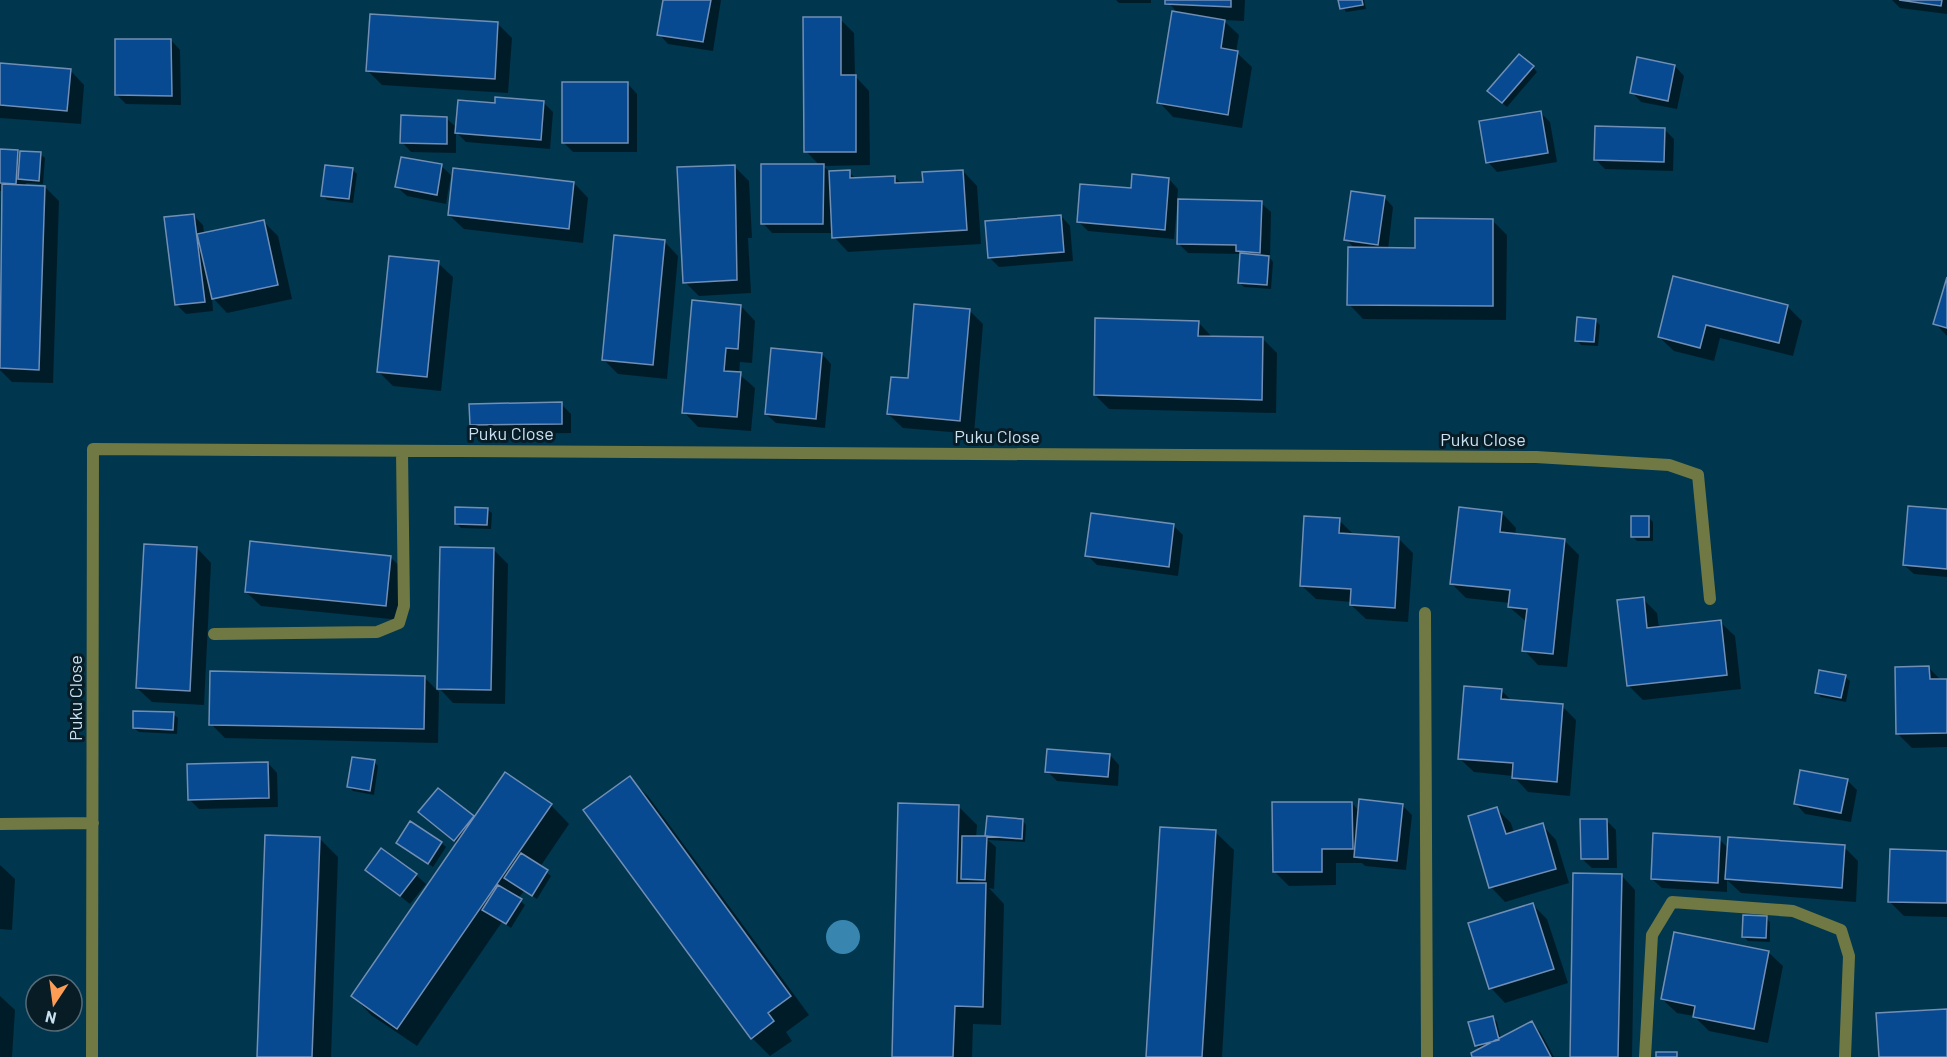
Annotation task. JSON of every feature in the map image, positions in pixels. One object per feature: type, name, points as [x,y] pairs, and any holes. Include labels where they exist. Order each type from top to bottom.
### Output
[{"type":"street","name":"Puku Close","points":[[92,1057],[93,449],[1536,457],[1669,465],[1698,475],[1710,599]]},
{"type":"street","points":[[214,634],[377,632],[399,623],[404,606],[402,451]]},
{"type":"street","points":[[1425,614],[1427,1057]]},
{"type":"street","points":[[0,824],[93,824]]},
{"type":"street","points":[[1644,1057],[1652,934],[1672,902],[1793,911],[1841,930],[1849,956],[1845,1057]]},
{"type":"water","points":[[843,920],[855,925],[860,937],[855,949],[843,954],[831,949],[826,937],[831,925]]},
{"type":"building","points":[[663,0],[711,0],[703,42],[657,35]]},
{"type":"building","points":[[1165,0],[1231,0],[1231,7],[1165,4]]},
{"type":"building","points":[[1338,0],[1362,0],[1363,5],[1340,9]]},
{"type":"building","points":[[1899,0],[1942,0],[1941,6]]},
{"type":"building","points":[[1172,11],[1225,20],[1221,48],[1238,51],[1228,115],[1157,103]]},
{"type":"building","points":[[370,14],[498,22],[495,79],[366,71]]},
{"type":"building","points":[[803,17],[841,17],[841,75],[856,75],[856,152],[804,152]]},
{"type":"building","points":[[115,39],[171,39],[172,96],[115,95]]},
{"type":"building","points":[[1519,54],[1534,66],[1502,103],[1487,91]]},
{"type":"building","points":[[1637,57],[1675,65],[1668,101],[1630,93]]},
{"type":"building","points":[[0,63],[71,69],[67,111],[0,105]]},
{"type":"building","points":[[562,82],[628,82],[628,143],[562,143]]},
{"type":"building","points":[[495,97],[544,101],[541,140],[455,133],[458,100],[495,103]]},
{"type":"building","points":[[1541,111],[1548,153],[1486,163],[1479,121]]},
{"type":"building","points":[[401,115],[447,117],[447,144],[400,143]]},
{"type":"building","points":[[1595,126],[1665,128],[1664,162],[1594,160]]},
{"type":"building","points":[[0,149],[18,150],[16,184],[0,183]]},
{"type":"building","points":[[20,151],[41,152],[39,181],[18,179]]},
{"type":"building","points":[[401,157],[442,164],[437,195],[395,187]]},
{"type":"building","points":[[761,164],[824,164],[823,224],[761,224]]},
{"type":"building","points":[[325,165],[353,168],[349,199],[321,196]]},
{"type":"building","points":[[735,165],[737,280],[683,283],[677,167]]},
{"type":"building","points":[[453,168],[574,182],[569,229],[448,215]]},
{"type":"building","points":[[850,170],[850,178],[895,176],[895,183],[923,182],[922,172],[963,170],[967,230],[832,238],[829,171]]},
{"type":"building","points":[[1132,174],[1169,178],[1165,230],[1077,222],[1080,184],[1131,188]]},
{"type":"building","points":[[2,184],[45,186],[39,370],[0,368]]},
{"type":"building","points":[[1351,191],[1385,196],[1378,245],[1344,240]]},
{"type":"building","points":[[1178,199],[1262,201],[1260,253],[1236,251],[1236,245],[1177,244]]},
{"type":"building","points":[[194,214],[205,302],[175,305],[164,217]]},
{"type":"building","points":[[1061,215],[1064,252],[988,258],[985,221]]},
{"type":"building","points":[[1415,218],[1493,219],[1493,306],[1347,305],[1348,247],[1415,248]]},
{"type":"building","points":[[264,220],[278,285],[212,299],[197,234]]},
{"type":"building","points":[[614,235],[665,240],[653,365],[602,360]]},
{"type":"building","points":[[1240,253],[1269,256],[1267,285],[1238,283]]},
{"type":"building","points":[[389,256],[439,261],[427,377],[377,372]]},
{"type":"building","points":[[1673,276],[1788,305],[1779,343],[1706,325],[1700,348],[1658,337]]},
{"type":"building","points":[[1947,277],[1947,328],[1933,324]]},
{"type":"building","points":[[692,300],[741,305],[738,349],[726,348],[724,371],[741,372],[737,417],[682,413]]},
{"type":"building","points":[[914,304],[970,309],[960,421],[887,414],[891,377],[908,378]]},
{"type":"building","points":[[1577,317],[1596,319],[1594,342],[1575,341]]},
{"type":"building","points":[[1095,318],[1199,321],[1198,336],[1263,337],[1262,400],[1094,395]]},
{"type":"building","points":[[771,348],[822,353],[816,419],[765,414]]},
{"type":"building","points":[[562,402],[562,424],[470,425],[469,404]]},
{"type":"building","points":[[1908,506],[1947,509],[1947,569],[1903,565]]},
{"type":"building","points":[[455,507],[488,508],[487,525],[455,524]]},
{"type":"building","points":[[1459,507],[1502,512],[1500,532],[1565,539],[1553,654],[1522,651],[1527,609],[1508,607],[1510,590],[1450,584]]},
{"type":"building","points":[[1091,513],[1174,524],[1169,567],[1085,556]]},
{"type":"building","points":[[1304,516],[1340,518],[1339,533],[1399,537],[1395,608],[1350,605],[1351,589],[1300,586]]},
{"type":"building","points":[[1631,516],[1649,516],[1649,537],[1631,537]]},
{"type":"building","points":[[250,541],[391,556],[386,606],[245,592]]},
{"type":"building","points":[[144,544],[197,547],[190,691],[136,688]]},
{"type":"building","points":[[440,547],[494,548],[491,690],[437,689]]},
{"type":"building","points":[[1644,597],[1647,628],[1721,620],[1727,675],[1627,686],[1617,600]]},
{"type":"building","points":[[1929,666],[1930,679],[1947,679],[1947,733],[1896,734],[1895,667]]},
{"type":"building","points":[[1819,670],[1846,675],[1841,698],[1815,693]]},
{"type":"building","points":[[210,671],[425,676],[424,729],[209,725]]},
{"type":"building","points":[[1464,686],[1502,689],[1501,699],[1563,704],[1557,782],[1512,778],[1513,763],[1458,759]]},
{"type":"building","points":[[133,711],[174,712],[173,730],[133,728]]},
{"type":"building","points":[[1047,749],[1110,754],[1108,777],[1045,772]]},
{"type":"building","points":[[352,757],[375,760],[370,791],[347,787]]},
{"type":"building","points":[[268,762],[269,798],[188,800],[187,764]]},
{"type":"building","points":[[1800,770],[1848,779],[1841,813],[1794,804]]},
{"type":"building","points":[[505,772],[552,804],[397,1029],[351,996]]},
{"type":"building","points":[[630,776],[791,996],[768,1013],[774,1021],[751,1039],[583,810]]},
{"type":"building","points":[[438,788],[474,816],[454,841],[418,812]]},
{"type":"building","points":[[1359,799],[1403,804],[1397,861],[1354,857]]},
{"type":"building","points":[[1272,802],[1352,802],[1353,849],[1322,849],[1322,872],[1273,872]]},
{"type":"building","points":[[898,803],[959,805],[957,883],[986,883],[983,1007],[955,1006],[953,1057],[892,1057]]},
{"type":"building","points":[[1497,807],[1506,834],[1543,823],[1556,869],[1489,888],[1468,816]]},
{"type":"building","points":[[987,816],[1023,819],[1022,839],[985,836]]},
{"type":"building","points":[[1580,819],[1607,819],[1608,859],[1581,859]]},
{"type":"building","points":[[410,821],[442,842],[428,864],[396,843]]},
{"type":"building","points":[[1160,827],[1216,830],[1202,1057],[1146,1057]]},
{"type":"building","points":[[1653,833],[1720,837],[1718,883],[1651,879]]},
{"type":"building","points":[[265,835],[320,837],[312,1057],[257,1057]]},
{"type":"building","points":[[962,836],[987,836],[985,880],[961,879]]},
{"type":"building","points":[[1728,837],[1845,845],[1842,888],[1725,879]]},
{"type":"building","points":[[381,848],[417,874],[400,896],[365,870]]},
{"type":"building","points":[[1890,849],[1947,851],[1947,903],[1888,902]]},
{"type":"building","points":[[521,853],[548,870],[532,896],[504,878]]},
{"type":"building","points":[[1573,873],[1622,874],[1618,1057],[1570,1057]]},
{"type":"building","points":[[498,885],[522,899],[506,924],[482,910]]},
{"type":"building","points":[[1533,903],[1554,969],[1489,989],[1468,923]]},
{"type":"building","points":[[1743,915],[1767,916],[1766,938],[1742,937]]},
{"type":"building","points":[[1674,932],[1769,951],[1754,1029],[1693,1017],[1695,1006],[1661,999]]},
{"type":"building","points":[[1947,1009],[1947,1057],[1879,1057],[1876,1013]]},
{"type":"building","points":[[1493,1016],[1499,1040],[1475,1046],[1468,1022]]},
{"type":"building","points":[[1532,1021],[1551,1057],[1472,1057],[1471,1053]]},
{"type":"building","points":[[1656,1052],[1677,1052],[1677,1057],[1656,1057]]}]
